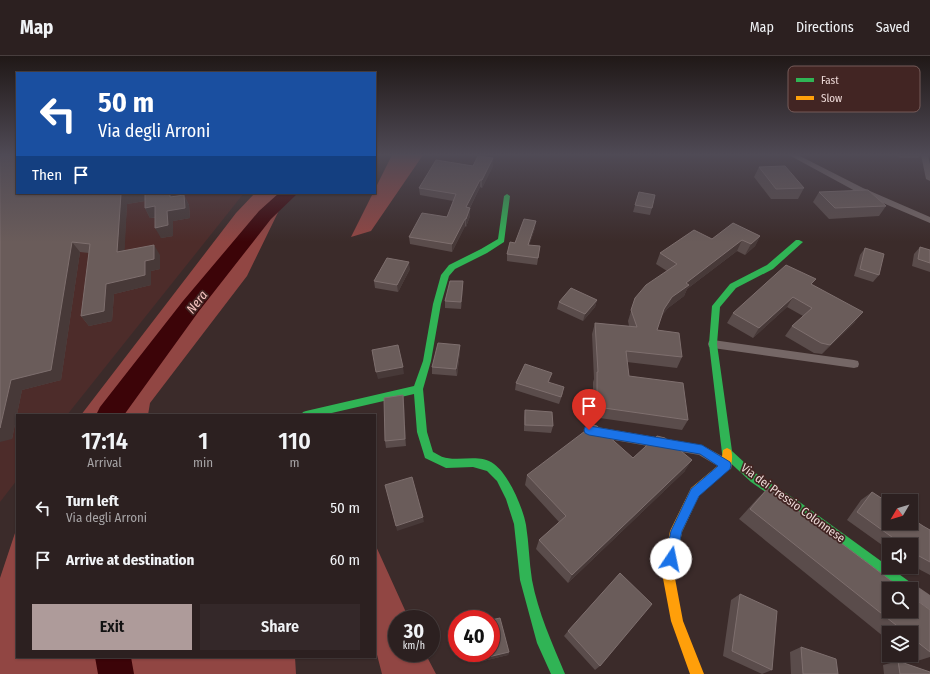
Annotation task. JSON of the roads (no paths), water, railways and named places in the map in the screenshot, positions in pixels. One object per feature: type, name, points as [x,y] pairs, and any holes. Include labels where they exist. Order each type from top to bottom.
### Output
[{"type":"street","points":[[847,184],[907,212],[930,220]]},
{"type":"street","points":[[507,196],[501,240],[489,250],[449,268],[444,276],[439,291],[426,372],[418,389],[422,432],[429,455],[446,463],[473,462],[490,467],[501,478],[511,498],[520,524],[526,580],[544,643],[558,674]]},
{"type":"street","points":[[697,674],[677,621],[668,573],[676,531],[695,492],[726,459],[713,344],[716,306],[733,286],[770,267],[799,242]]},
{"type":"street","points":[[713,344],[854,364]]},
{"type":"street","points":[[310,414],[418,389]]},
{"type":"street","points":[[589,430],[702,450],[726,459]]},
{"type":"street","name":"Via dei Pressio Colonnese","points":[[726,459],[797,507],[900,582]]},
{"type":"street","name":"Via dei Pressio Colonnese","points":[[918,595],[930,604]]},
{"type":"waterway","name":"Nera","points":[[110,414],[191,306],[265,215],[288,194]]},
{"type":"waterway","name":"Nera","points":[[113,658],[116,674]]}]
